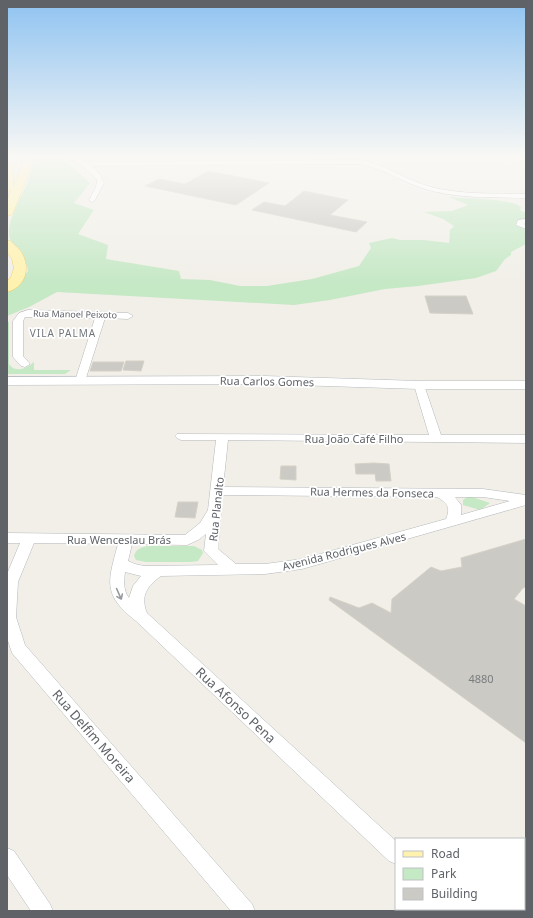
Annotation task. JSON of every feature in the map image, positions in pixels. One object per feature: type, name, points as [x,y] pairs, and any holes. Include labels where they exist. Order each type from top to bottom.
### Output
[{"type":"main road","points":[[7,213],[12,200]]},
{"type":"main road","points":[[7,244],[18,257],[21,269],[18,277],[7,288]]},
{"type":"main road","name":"Rua Carlos Gomes","points":[[7,381],[264,380],[419,385],[526,385]]},
{"type":"street","name":"Rua Manoel Peixoto","points":[[25,364],[18,357],[18,322],[22,315],[28,313],[128,316]]},
{"type":"street","points":[[80,381],[101,315]]},
{"type":"street","points":[[419,385],[436,438]]},
{"type":"street","name":"Rua João Café Filho","points":[[181,436],[526,439]]},
{"type":"street","name":"Rua Planalto","points":[[222,437],[218,491],[211,551],[234,570]]},
{"type":"street","name":"Rua Hermes da Fonseca","points":[[218,491],[483,493],[526,500]]},
{"type":"street","points":[[440,493],[451,499],[456,505],[456,513],[451,522]]},
{"type":"street","name":"Avenida Rodrigues Alves","points":[[120,563],[132,568],[158,571],[265,570],[302,564],[526,500]]},
{"type":"street","name":"Rua Wenceslau Brás","points":[[7,538],[187,540],[199,534],[207,526],[216,508]]},
{"type":"street","name":"Rua Delfim Moreira","points":[[30,538],[10,582],[8,617],[18,648],[245,911]]},
{"type":"street","name":"Rua Afonso Pena","points":[[126,540],[116,575],[116,587],[120,599],[129,609],[141,617],[395,853]]},
{"type":"street","points":[[187,540],[198,540],[207,544],[211,551],[211,559],[205,566],[196,570]]},
{"type":"street","points":[[141,617],[136,607],[136,597],[140,587],[147,578],[158,571]]},
{"type":"street","points":[[7,858],[43,911]]},
{"type":"green space","points":[[20,200],[77,200],[74,203],[94,210],[78,234],[108,245],[106,259],[179,271],[181,279],[210,280],[240,286],[267,286],[312,279],[359,266],[371,248],[369,243],[392,238],[400,240],[424,240],[449,243],[450,230],[454,226],[443,219],[424,212],[452,211],[468,205],[456,200],[497,200],[521,207],[520,210],[526,213],[526,244],[511,252],[511,255],[505,259],[496,271],[476,278],[385,289],[330,300],[294,305],[57,292],[29,307],[7,316],[7,291],[17,284],[28,271],[27,265],[10,238],[9,227]]},
{"type":"green space","points":[[7,322],[9,322],[9,364],[12,367],[15,369],[22,369],[34,362],[34,370],[71,370],[65,374],[7,374]]},
{"type":"green space","points":[[469,496],[490,503],[480,510],[463,505],[463,500]]},
{"type":"green space","points":[[147,546],[194,546],[202,550],[203,553],[198,561],[191,562],[146,562],[136,560],[134,556],[137,550]]},
{"type":"building","points":[[211,200],[244,200],[236,205]]},
{"type":"building","points":[[293,200],[347,200],[330,215],[367,222],[356,232],[252,210],[264,202],[285,206]]},
{"type":"building","points":[[425,296],[466,296],[473,314],[430,313]]},
{"type":"building","points":[[126,361],[144,361],[141,371],[123,370]]},
{"type":"building","points":[[93,362],[124,362],[121,371],[90,371]]},
{"type":"building","points":[[355,464],[389,464],[391,481],[376,481],[375,474],[356,474]]},
{"type":"building","points":[[281,466],[296,466],[296,480],[280,479]]},
{"type":"building","points":[[178,502],[198,502],[195,518],[175,517]]},
{"type":"building","points":[[526,539],[526,587],[523,588],[514,599],[526,606],[526,743],[329,600],[330,597],[359,608],[372,603],[391,613],[392,599],[431,567],[441,571],[462,567],[461,558]]},
{"type":"district","name":"VILA PALMA","points":[[63,333]]}]
